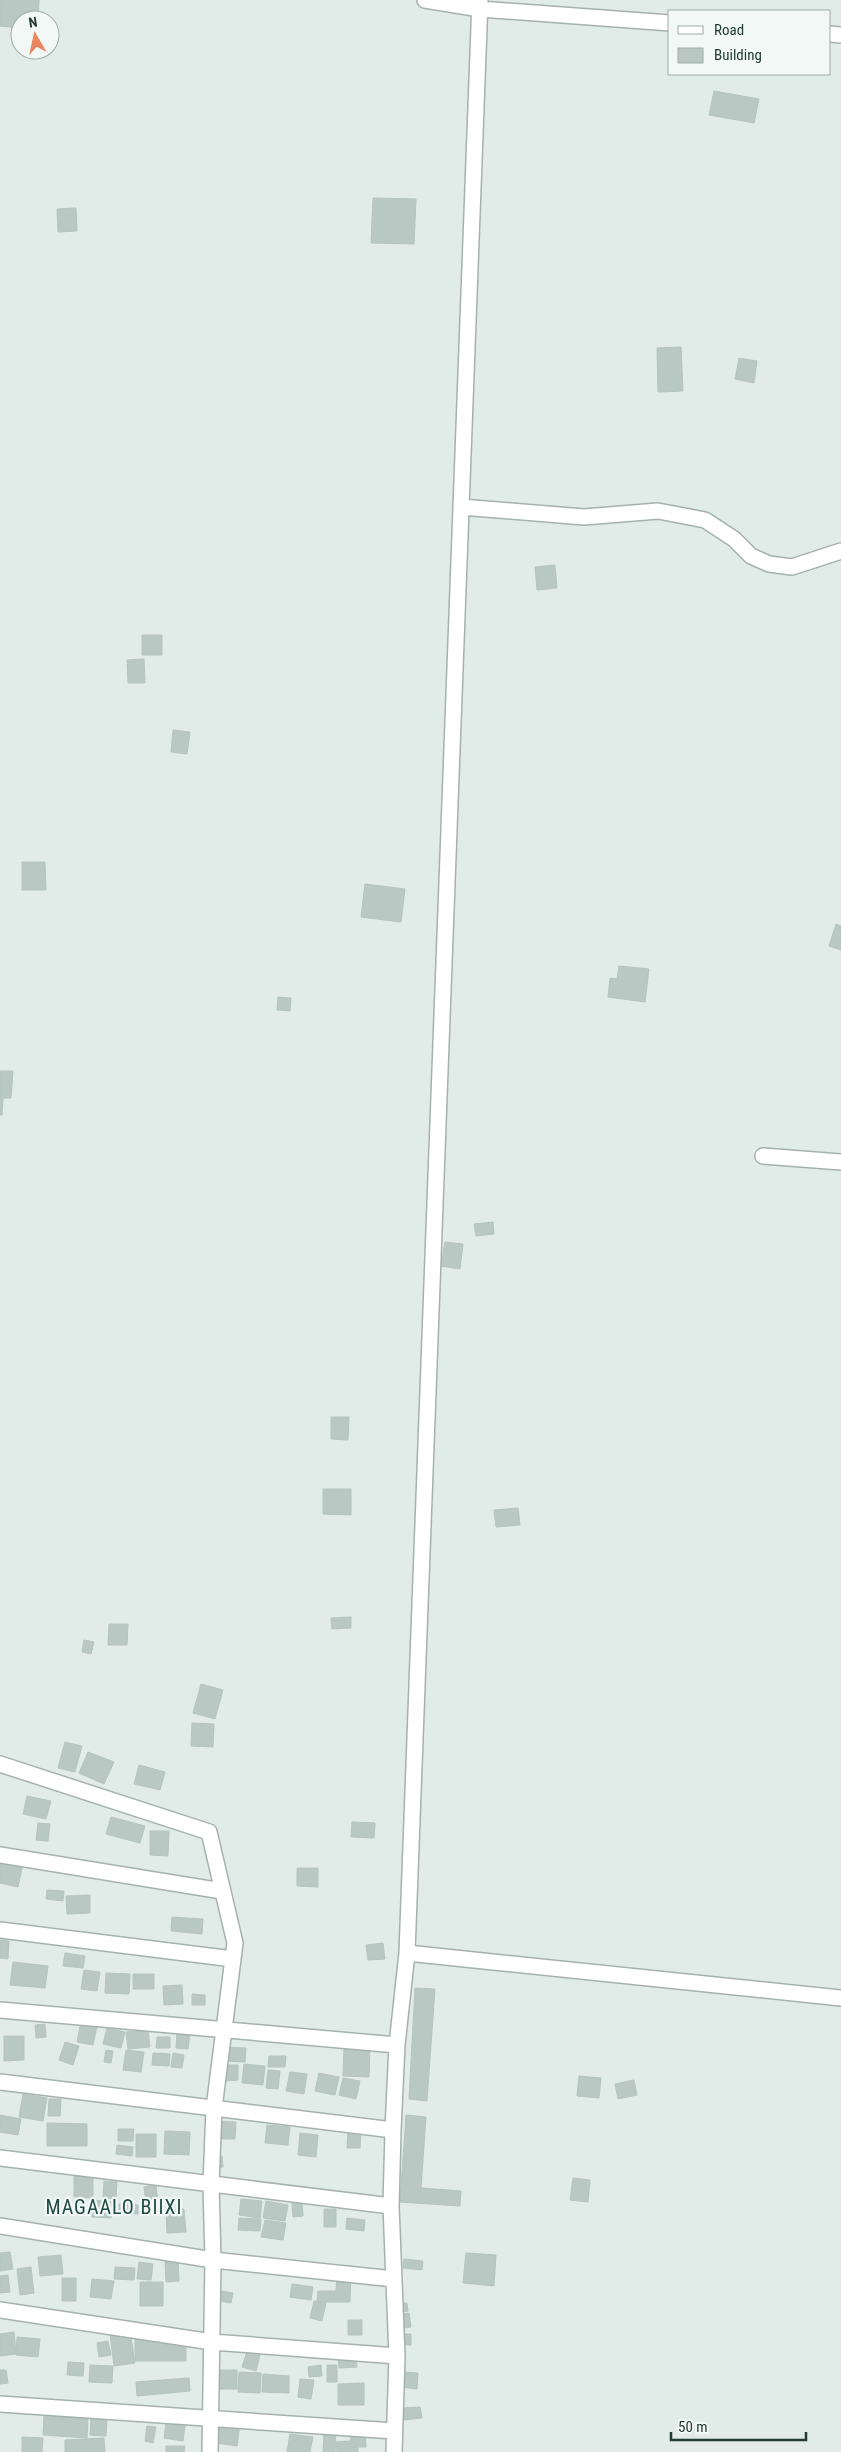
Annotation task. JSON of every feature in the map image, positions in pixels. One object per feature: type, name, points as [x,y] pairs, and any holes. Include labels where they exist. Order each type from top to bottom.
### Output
[{"type":"street","points":[[425,0],[668,23]]},
{"type":"street","points":[[394,2452],[397,2356],[391,2206],[393,2130],[396,2045],[407,1953],[480,5]]},
{"type":"street","points":[[461,507],[584,517],[658,511],[705,520],[734,539],[751,556],[769,564],[792,567],[841,551]]},
{"type":"street","points":[[763,1156],[841,1162]]},
{"type":"street","points":[[0,1764],[209,1832],[235,1943],[214,2108],[211,2185],[213,2260],[210,2452]]},
{"type":"street","points":[[0,1854],[222,1891]]},
{"type":"street","points":[[0,1930],[233,1959]]},
{"type":"street","points":[[407,1953],[841,1998]]},
{"type":"street","points":[[0,2010],[223,2028],[396,2045]]},
{"type":"street","points":[[0,2082],[393,2130]]},
{"type":"street","points":[[0,2158],[391,2206]]},
{"type":"street","points":[[0,2226],[213,2260],[394,2279]]},
{"type":"street","points":[[0,2310],[212,2342],[397,2356]]},
{"type":"street","points":[[0,2404],[394,2432]]},
{"type":"building","points":[[0,0],[39,0],[38,10],[10,10],[10,27],[0,26]]},
{"type":"building","points":[[714,91],[759,99],[754,123],[709,115]]},
{"type":"building","points":[[373,198],[416,199],[414,244],[371,243]]},
{"type":"building","points":[[76,208],[77,231],[58,232],[57,209]]},
{"type":"building","points":[[681,347],[683,391],[658,392],[657,348]]},
{"type":"building","points":[[739,358],[757,361],[754,383],[735,379]]},
{"type":"building","points":[[555,565],[557,588],[537,590],[535,567]]},
{"type":"building","points":[[142,635],[162,635],[162,655],[142,655]]},
{"type":"building","points":[[144,659],[145,683],[128,683],[127,660]]},
{"type":"building","points":[[173,730],[190,732],[187,754],[171,752]]},
{"type":"building","points":[[22,862],[45,862],[46,890],[22,890]]},
{"type":"building","points":[[365,884],[405,889],[401,922],[361,917]]},
{"type":"building","points":[[836,924],[841,926],[841,950],[829,946]]},
{"type":"building","points":[[619,966],[649,969],[645,1002],[608,997],[610,978],[617,979]]},
{"type":"building","points":[[278,997],[291,998],[290,1011],[277,1010]]},
{"type":"building","points":[[0,1071],[13,1071],[11,1098],[3,1098],[2,1115],[0,1115]]},
{"type":"building","points":[[493,1222],[494,1234],[476,1236],[474,1224]]},
{"type":"building","points":[[445,1242],[463,1244],[460,1269],[441,1266]]},
{"type":"building","points":[[331,1417],[349,1417],[348,1440],[331,1439]]},
{"type":"building","points":[[323,1489],[351,1489],[351,1515],[323,1514]]},
{"type":"building","points":[[518,1508],[520,1525],[496,1527],[494,1510]]},
{"type":"building","points":[[351,1617],[351,1628],[332,1629],[331,1618]]},
{"type":"building","points":[[109,1624],[128,1624],[127,1645],[108,1645]]},
{"type":"building","points":[[84,1640],[94,1642],[91,1654],[82,1652]]},
{"type":"building","points":[[201,1684],[223,1690],[215,1719],[193,1713]]},
{"type":"building","points":[[192,1723],[214,1724],[213,1747],[191,1746]]},
{"type":"building","points":[[65,1742],[82,1746],[75,1772],[58,1768]]},
{"type":"building","points":[[88,1752],[114,1762],[104,1784],[79,1773]]},
{"type":"building","points":[[139,1765],[165,1772],[160,1790],[134,1784]]},
{"type":"building","points":[[27,1796],[51,1801],[46,1819],[23,1814]]},
{"type":"building","points":[[111,1817],[145,1826],[140,1843],[106,1834]]},
{"type":"building","points":[[352,1822],[375,1823],[374,1838],[351,1837]]},
{"type":"building","points":[[38,1823],[50,1824],[48,1841],[36,1840]]},
{"type":"building","points":[[150,1831],[169,1831],[168,1856],[150,1855]]},
{"type":"building","points":[[0,1863],[22,1868],[18,1887],[0,1883]]},
{"type":"building","points":[[297,1868],[318,1868],[318,1887],[297,1886]]},
{"type":"building","points":[[47,1890],[64,1891],[63,1901],[46,1899]]},
{"type":"building","points":[[90,1895],[90,1913],[67,1914],[66,1896]]},
{"type":"building","points":[[172,1917],[203,1919],[202,1934],[171,1931]]},
{"type":"building","points":[[0,1940],[9,1941],[8,1959],[0,1958]]},
{"type":"building","points":[[383,1943],[385,1959],[368,1960],[366,1945]]},
{"type":"building","points":[[65,1953],[85,1956],[83,1968],[63,1966]]},
{"type":"building","points":[[13,1962],[48,1966],[45,1988],[10,1985]]},
{"type":"building","points":[[84,1970],[100,1972],[97,1991],[81,1989]]},
{"type":"building","points":[[106,1973],[130,1974],[129,1994],[105,1993]]},
{"type":"building","points":[[133,1974],[154,1974],[154,1989],[133,1989]]},
{"type":"building","points":[[182,1985],[183,2004],[164,2005],[163,1986]]},
{"type":"building","points":[[415,1988],[435,1989],[427,2101],[409,2099]]},
{"type":"building","points":[[192,1994],[205,1995],[205,2005],[192,2005]]},
{"type":"building","points":[[81,2022],[97,2026],[93,2045],[77,2042]]},
{"type":"building","points":[[45,2024],[46,2037],[36,2038],[35,2025]]},
{"type":"building","points":[[107,2028],[125,2032],[121,2048],[103,2044]]},
{"type":"building","points":[[148,2030],[150,2047],[128,2049],[126,2032]]},
{"type":"building","points":[[177,2032],[190,2033],[188,2049],[176,2048]]},
{"type":"building","points":[[4,2036],[24,2036],[24,2060],[4,2061]]},
{"type":"building","points":[[157,2037],[170,2037],[170,2048],[156,2048]]},
{"type":"building","points":[[65,2042],[79,2046],[73,2065],[59,2060]]},
{"type":"building","points":[[344,2046],[370,2047],[369,2077],[343,2076]]},
{"type":"building","points":[[222,2047],[246,2048],[245,2062],[222,2061]]},
{"type":"building","points":[[106,2050],[113,2051],[111,2063],[104,2062]]},
{"type":"building","points":[[126,2050],[144,2052],[141,2072],[123,2070]]},
{"type":"building","points":[[153,2053],[170,2054],[169,2066],[152,2065]]},
{"type":"building","points":[[173,2053],[184,2055],[182,2068],[171,2067]]},
{"type":"building","points":[[269,2056],[286,2056],[285,2067],[268,2067]]},
{"type":"building","points":[[244,2064],[265,2066],[263,2085],[242,2083]]},
{"type":"building","points":[[225,2065],[238,2065],[238,2080],[225,2081]]},
{"type":"building","points":[[268,2070],[280,2071],[278,2089],[266,2088]]},
{"type":"building","points":[[290,2072],[307,2074],[304,2094],[286,2091]]},
{"type":"building","points":[[319,2073],[339,2077],[335,2095],[315,2091]]},
{"type":"building","points":[[579,2076],[601,2078],[599,2098],[577,2096]]},
{"type":"building","points":[[343,2078],[360,2081],[356,2099],[339,2095]]},
{"type":"building","points":[[634,2080],[637,2095],[618,2099],[615,2084]]},
{"type":"building","points":[[23,2094],[47,2098],[43,2121],[19,2117]]},
{"type":"building","points":[[49,2099],[61,2099],[60,2116],[48,2116]]},
{"type":"building","points":[[0,2115],[21,2119],[18,2135],[0,2132]]},
{"type":"building","points":[[406,2115],[426,2117],[421,2188],[461,2191],[460,2206],[400,2202]]},
{"type":"building","points":[[212,2121],[236,2122],[235,2139],[211,2139]]},
{"type":"building","points":[[47,2123],[87,2124],[87,2146],[47,2146]]},
{"type":"building","points":[[267,2125],[290,2127],[288,2145],[265,2143]]},
{"type":"building","points":[[118,2129],[134,2129],[133,2141],[118,2141]]},
{"type":"building","points":[[348,2130],[361,2131],[360,2148],[347,2148]]},
{"type":"building","points":[[165,2131],[190,2132],[189,2155],[164,2154]]},
{"type":"building","points":[[300,2133],[318,2135],[316,2157],[298,2155]]},
{"type":"building","points":[[136,2134],[156,2134],[156,2157],[136,2157]]},
{"type":"building","points":[[117,2145],[133,2147],[132,2156],[116,2154]]},
{"type":"building","points":[[222,2156],[223,2167],[207,2168],[206,2157]]},
{"type":"building","points":[[74,2176],[93,2176],[93,2198],[74,2197]]},
{"type":"building","points":[[573,2178],[590,2180],[588,2202],[570,2200]]},
{"type":"building","points":[[104,2181],[117,2182],[116,2199],[103,2198]]},
{"type":"building","points":[[156,2185],[158,2203],[146,2204],[144,2187]]},
{"type":"building","points":[[241,2199],[262,2201],[260,2218],[239,2215]]},
{"type":"building","points":[[93,2200],[113,2202],[111,2218],[92,2217]]},
{"type":"building","points":[[266,2201],[288,2205],[285,2221],[263,2218]]},
{"type":"building","points":[[302,2202],[303,2216],[293,2217],[292,2203]]},
{"type":"building","points":[[119,2204],[138,2205],[138,2214],[119,2213]]},
{"type":"building","points":[[184,2209],[186,2232],[167,2233],[166,2210]]},
{"type":"building","points":[[324,2209],[336,2209],[336,2227],[324,2227]]},
{"type":"building","points":[[239,2218],[261,2219],[260,2231],[238,2230]]},
{"type":"building","points":[[347,2218],[365,2220],[364,2231],[346,2229]]},
{"type":"building","points":[[265,2220],[286,2223],[283,2240],[261,2237]]},
{"type":"building","points":[[10,2252],[13,2269],[0,2271],[0,2253]]},
{"type":"building","points":[[466,2253],[496,2255],[494,2286],[463,2283]]},
{"type":"building","points":[[61,2255],[63,2274],[40,2276],[38,2257]]},
{"type":"building","points":[[404,2259],[423,2261],[422,2270],[403,2268]]},
{"type":"building","points":[[178,2260],[179,2281],[166,2282],[165,2261]]},
{"type":"building","points":[[139,2262],[153,2264],[151,2280],[137,2279]]},
{"type":"building","points":[[31,2267],[34,2293],[20,2295],[17,2269]]},
{"type":"building","points":[[115,2267],[135,2268],[134,2280],[114,2279]]},
{"type":"building","points":[[337,2274],[351,2274],[350,2302],[317,2302],[318,2291],[336,2291]]},
{"type":"building","points":[[8,2275],[10,2292],[0,2293],[0,2276]]},
{"type":"building","points":[[62,2278],[76,2278],[76,2301],[62,2301]]},
{"type":"building","points":[[92,2279],[114,2281],[111,2299],[90,2297]]},
{"type":"building","points":[[140,2282],[163,2282],[163,2306],[140,2306]]},
{"type":"building","points":[[292,2284],[313,2287],[311,2300],[290,2297]]},
{"type":"building","points":[[216,2290],[233,2293],[231,2303],[215,2300]]},
{"type":"building","points":[[314,2301],[326,2303],[322,2321],[310,2318]]},
{"type":"building","points":[[407,2303],[408,2311],[394,2313],[393,2304]]},
{"type":"building","points":[[409,2313],[411,2327],[398,2329],[396,2315]]},
{"type":"building","points":[[348,2320],[362,2320],[362,2335],[348,2335]]},
{"type":"building","points":[[130,2331],[135,2363],[114,2366],[110,2334]]},
{"type":"building","points":[[14,2332],[16,2354],[0,2356],[0,2334]]},
{"type":"building","points":[[135,2334],[186,2335],[186,2361],[135,2361]]},
{"type":"building","points":[[398,2334],[411,2334],[411,2345],[397,2345]]},
{"type":"building","points":[[17,2337],[40,2339],[38,2357],[16,2355]]},
{"type":"building","points":[[108,2341],[111,2355],[99,2357],[97,2343]]},
{"type":"building","points":[[247,2352],[260,2355],[256,2371],[242,2367]]},
{"type":"building","points":[[356,2354],[357,2367],[339,2368],[338,2355]]},
{"type":"building","points":[[68,2362],[84,2363],[83,2376],[67,2375]]},
{"type":"building","points":[[90,2365],[113,2366],[112,2383],[89,2382]]},
{"type":"building","points":[[321,2365],[322,2376],[309,2377],[308,2367]]},
{"type":"building","points":[[327,2365],[337,2365],[337,2382],[327,2382]]},
{"type":"building","points":[[0,2370],[6,2370],[8,2383],[0,2384]]},
{"type":"building","points":[[212,2370],[237,2370],[237,2389],[211,2389]]},
{"type":"building","points":[[239,2372],[261,2373],[260,2393],[238,2392]]},
{"type":"building","points":[[402,2372],[418,2373],[417,2389],[401,2387]]},
{"type":"building","points":[[263,2374],[289,2376],[289,2393],[262,2392]]},
{"type":"building","points":[[189,2378],[190,2391],[137,2396],[136,2382]]},
{"type":"building","points":[[300,2379],[314,2380],[311,2399],[298,2397]]},
{"type":"building","points":[[364,2383],[364,2405],[338,2405],[338,2384]]},
{"type":"building","points":[[420,2407],[422,2418],[404,2420],[403,2408]]},
{"type":"building","points":[[44,2415],[88,2417],[87,2438],[43,2435]]},
{"type":"building","points":[[167,2415],[186,2418],[183,2441],[164,2438]]},
{"type":"building","points":[[91,2419],[107,2420],[106,2436],[90,2435]]},
{"type":"building","points":[[220,2421],[240,2424],[237,2446],[217,2443]]},
{"type":"building","points":[[147,2426],[156,2427],[153,2443],[145,2441]]},
{"type":"building","points":[[365,2429],[366,2447],[358,2447],[358,2452],[337,2452],[336,2442],[351,2441],[350,2430]]},
{"type":"building","points":[[324,2431],[336,2432],[335,2452],[323,2452]]},
{"type":"building","points":[[290,2434],[313,2437],[310,2452],[287,2452]]},
{"type":"building","points":[[22,2437],[43,2438],[42,2452],[22,2452]]},
{"type":"building","points":[[104,2438],[105,2452],[65,2452],[65,2440]]},
{"type":"building","points":[[166,2446],[185,2446],[184,2452],[166,2452]]},
{"type":"district","name":"MAGAALO BIIXI","points":[[114,2207]]}]
